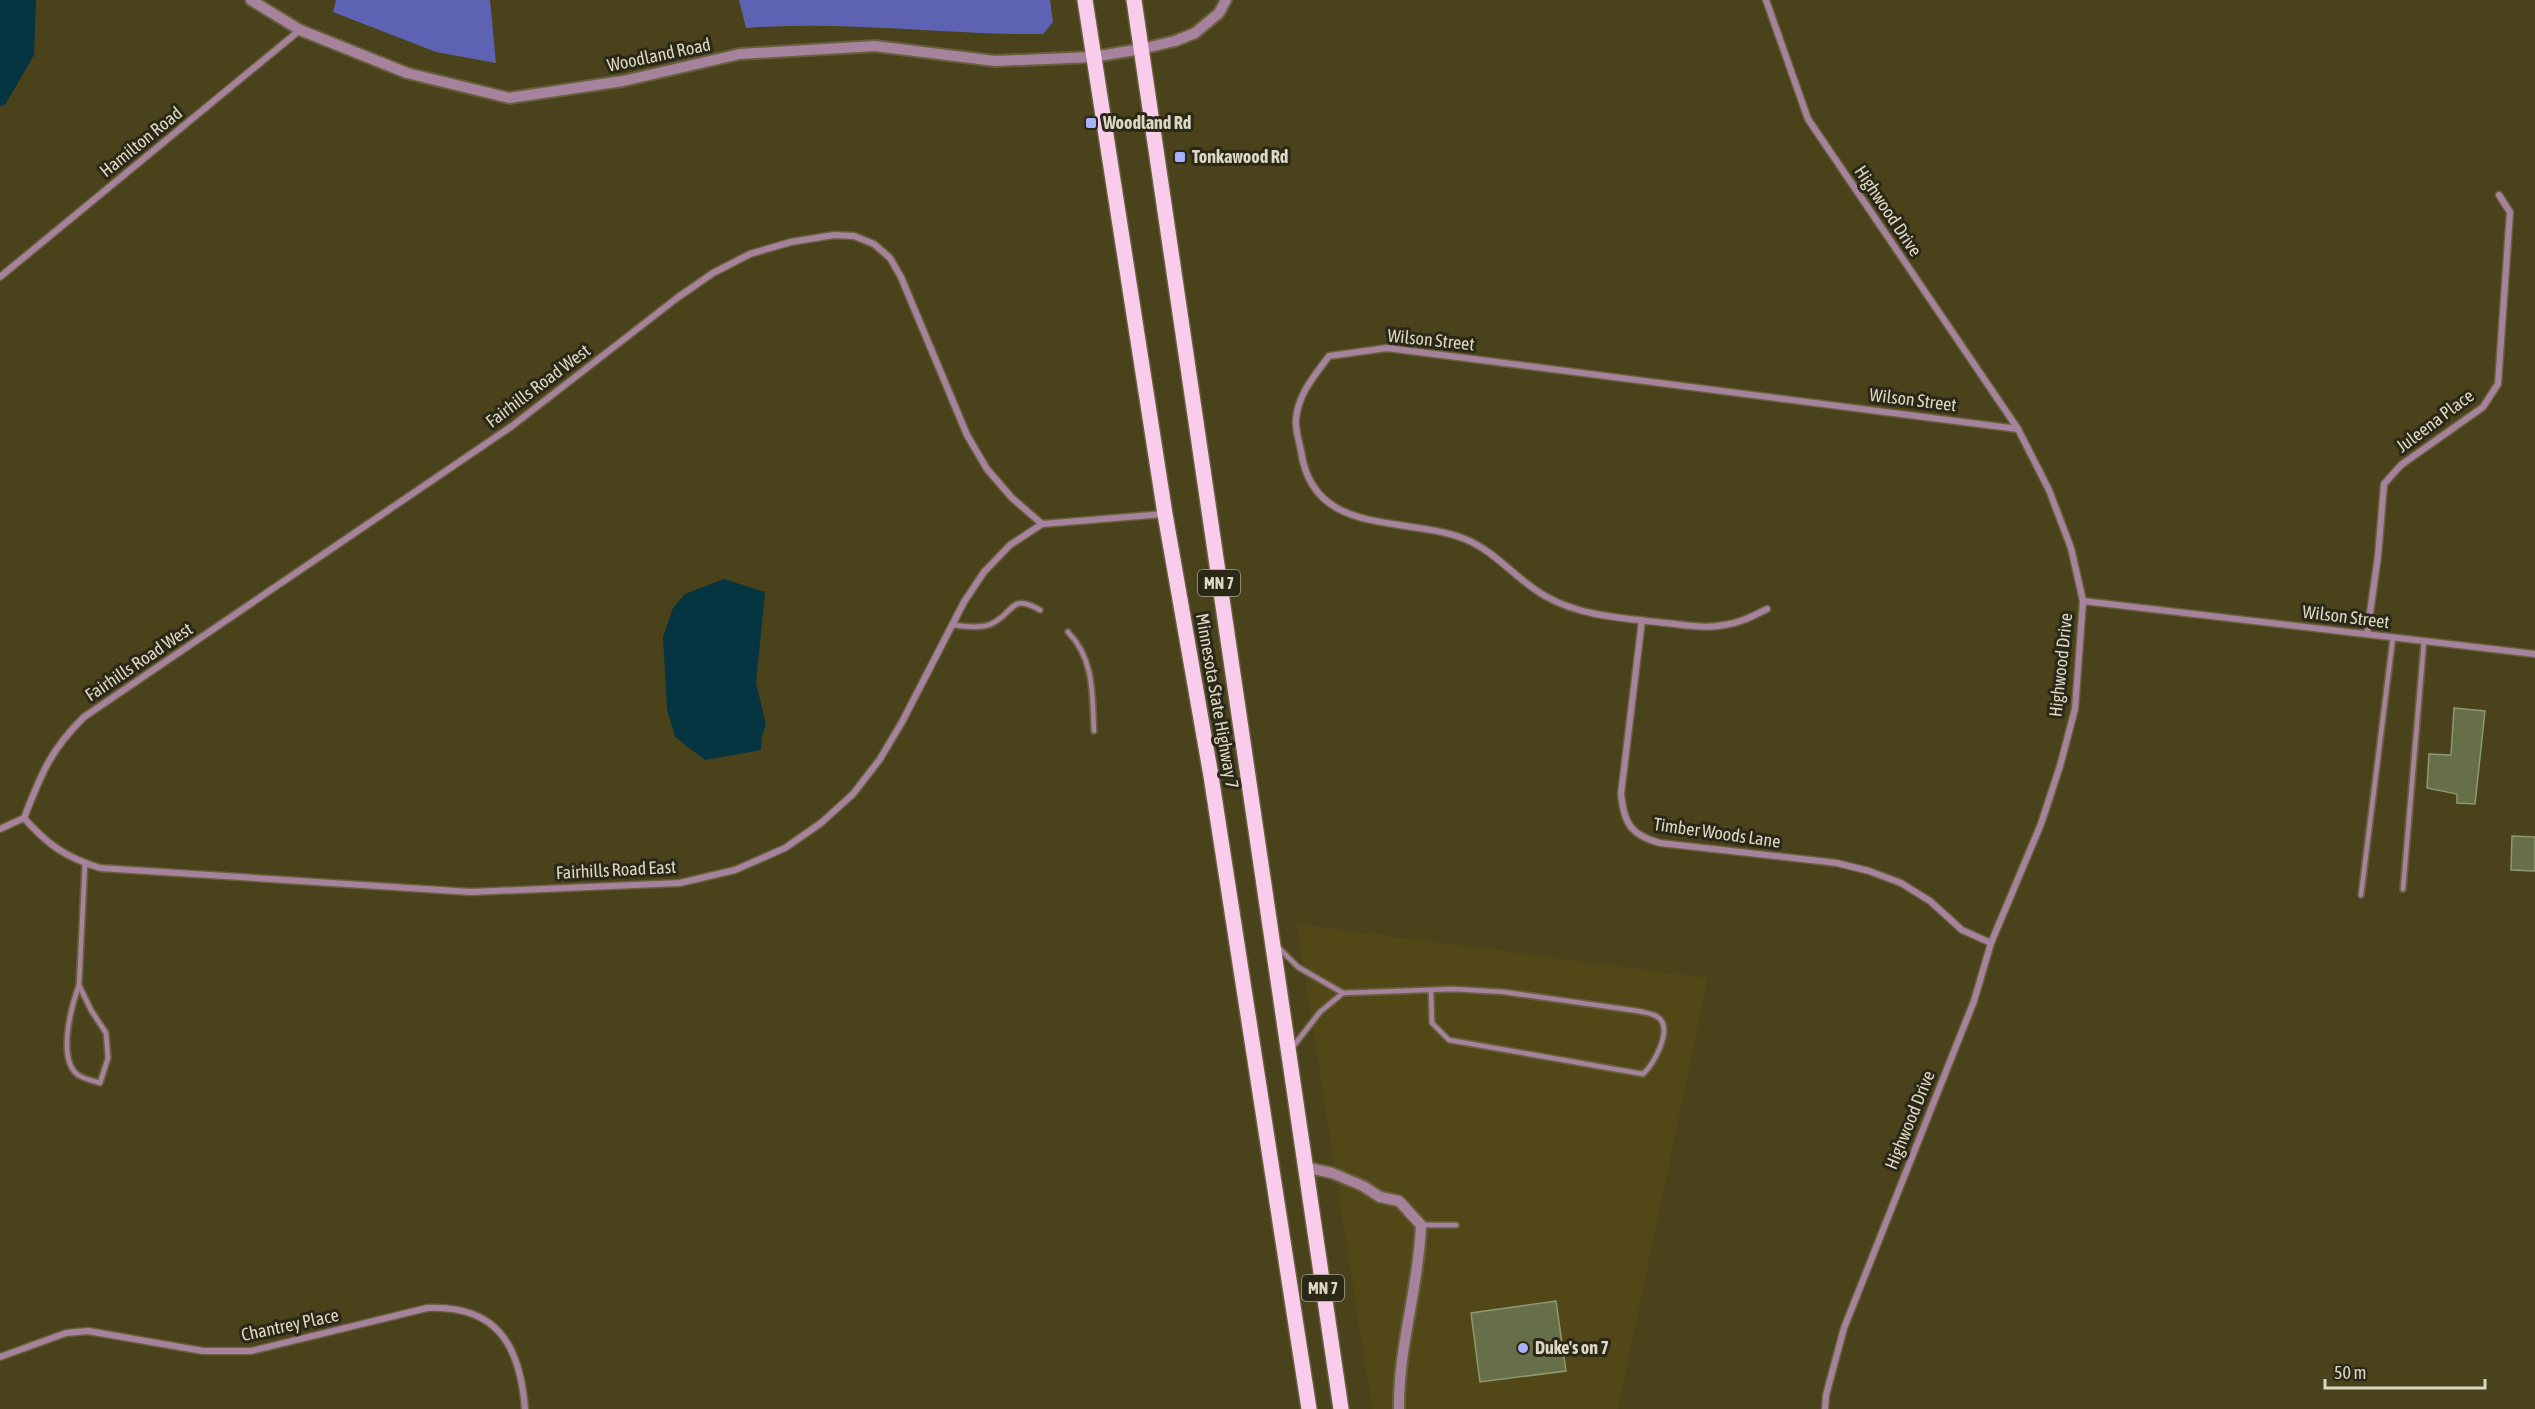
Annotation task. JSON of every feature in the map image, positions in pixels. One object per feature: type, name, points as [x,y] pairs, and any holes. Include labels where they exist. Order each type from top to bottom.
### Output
[{"type":"main road","name":"Minnesota State Highway 7","points":[[1085,0],[1165,514],[1213,788],[1309,1409]]},
{"type":"main road","name":"Minnesota State Highway 7","points":[[1134,0],[1341,1409]]},
{"type":"street","name":"Woodland Road","points":[[251,0],[300,30],[407,73],[509,98],[622,81],[740,54],[875,46],[995,61],[1093,57],[1142,50],[1195,33],[1219,13],[1226,0]]},
{"type":"street","name":"Highwood Drive","points":[[1766,0],[1808,118],[2018,429],[2049,490],[2071,548],[2083,601],[2074,709],[2060,766],[2041,824],[1991,944],[1974,1001],[1844,1328],[1826,1395],[1825,1409]]},
{"type":"street","name":"Hamilton Road","points":[[0,277],[300,30]]},
{"type":"street","name":"Juleena Place","points":[[2367,634],[2378,556],[2384,484],[2400,465],[2483,407],[2498,384],[2510,212],[2499,195]]},
{"type":"street","name":"Fairhills Road West","points":[[24,818],[45,765],[62,739],[84,717],[512,426],[677,298],[713,273],[750,254],[791,242],[834,235],[854,236],[874,244],[890,258],[901,277],[967,435],[987,469],[1012,498],[1042,524]]},
{"type":"street","name":"Wilson Street","points":[[1767,609],[1746,620],[1723,626],[1699,626],[1574,609],[1545,596],[1494,555],[1467,540],[1436,530],[1372,521],[1341,512],[1324,501],[1311,486],[1303,470],[1296,419],[1305,388],[1329,356],[1387,348],[2018,429]]},
{"type":"street","name":"Fairhills Road East","points":[[24,818],[44,841],[70,858],[100,868],[471,892],[680,883],[735,870],[785,848],[821,823],[853,794],[880,759],[952,625],[984,572],[1010,545],[1042,524],[1165,514]]},
{"type":"street","name":"Wilson Street","points":[[2083,601],[2535,654]]},
{"type":"street","name":"Timber Woods Lane","points":[[1642,620],[1621,794],[1623,811],[1630,827],[1643,838],[1660,843],[1837,863],[1869,871],[1901,883],[1930,901],[1962,930],[1991,944]]},
{"type":"street","points":[[0,829],[24,818]]},
{"type":"street","points":[[1305,1167],[1332,1173],[1363,1186],[1380,1197],[1399,1201],[1421,1224],[1420,1253],[1398,1383],[1399,1409]]},
{"type":"street","name":"Chantrey Place","points":[[0,1357],[66,1333],[88,1331],[203,1351],[251,1351],[427,1308],[452,1307],[474,1313],[497,1328],[513,1350],[522,1377],[525,1409]]},
{"type":"lane","points":[[952,625],[988,625],[1016,603],[1024,602],[1040,610]]},
{"type":"lane","points":[[1068,632],[1078,642],[1087,659],[1094,731]]},
{"type":"lane","points":[[2361,895],[2393,637]]},
{"type":"lane","points":[[2403,889],[2424,641]]},
{"type":"lane","points":[[79,985],[106,1033],[108,1058],[100,1083],[79,1076],[70,1066],[68,1042],[71,1008],[79,985],[85,863]]},
{"type":"lane","points":[[1272,940],[1298,967],[1343,993],[1431,992],[1453,989],[1504,993],[1638,1011],[1655,1015],[1661,1020],[1664,1028],[1661,1045],[1651,1066],[1643,1074],[1460,1043],[1449,1040],[1432,1023],[1431,992]]},
{"type":"lane","points":[[1288,1054],[1320,1012],[1343,993]]},
{"type":"lane","points":[[1421,1224],[1456,1225]]},
{"type":"shaded area","points":[[0,0],[36,0],[34,55],[5,105],[0,106]]},
{"type":"shaded area","points":[[336,0],[490,0],[496,63],[436,52],[333,12]]},
{"type":"shaded area","points":[[739,0],[1050,0],[1053,22],[1043,34],[821,26],[746,28]]},
{"type":"shaded area","points":[[724,579],[765,592],[756,683],[766,725],[761,750],[705,760],[675,737],[667,709],[663,637],[673,608],[685,594]]},
{"type":"shaded area","points":[[1297,924],[1708,978],[1618,1409],[1372,1409]]},
{"type":"building","points":[[2454,708],[2485,711],[2475,804],[2457,803],[2457,794],[2427,788],[2429,754],[2451,755]]},
{"type":"building","points":[[2512,836],[2535,837],[2535,871],[2511,870]]},
{"type":"building","points":[[1556,1301],[1566,1371],[1480,1382],[1471,1313]]},
{"type":"place","name":"Woodland Rd","points":[[1091,123]]},
{"type":"place","name":"Tonkawood Rd","points":[[1180,157]]},
{"type":"place","name":"Duke's on 7","points":[[1523,1348]]}]
